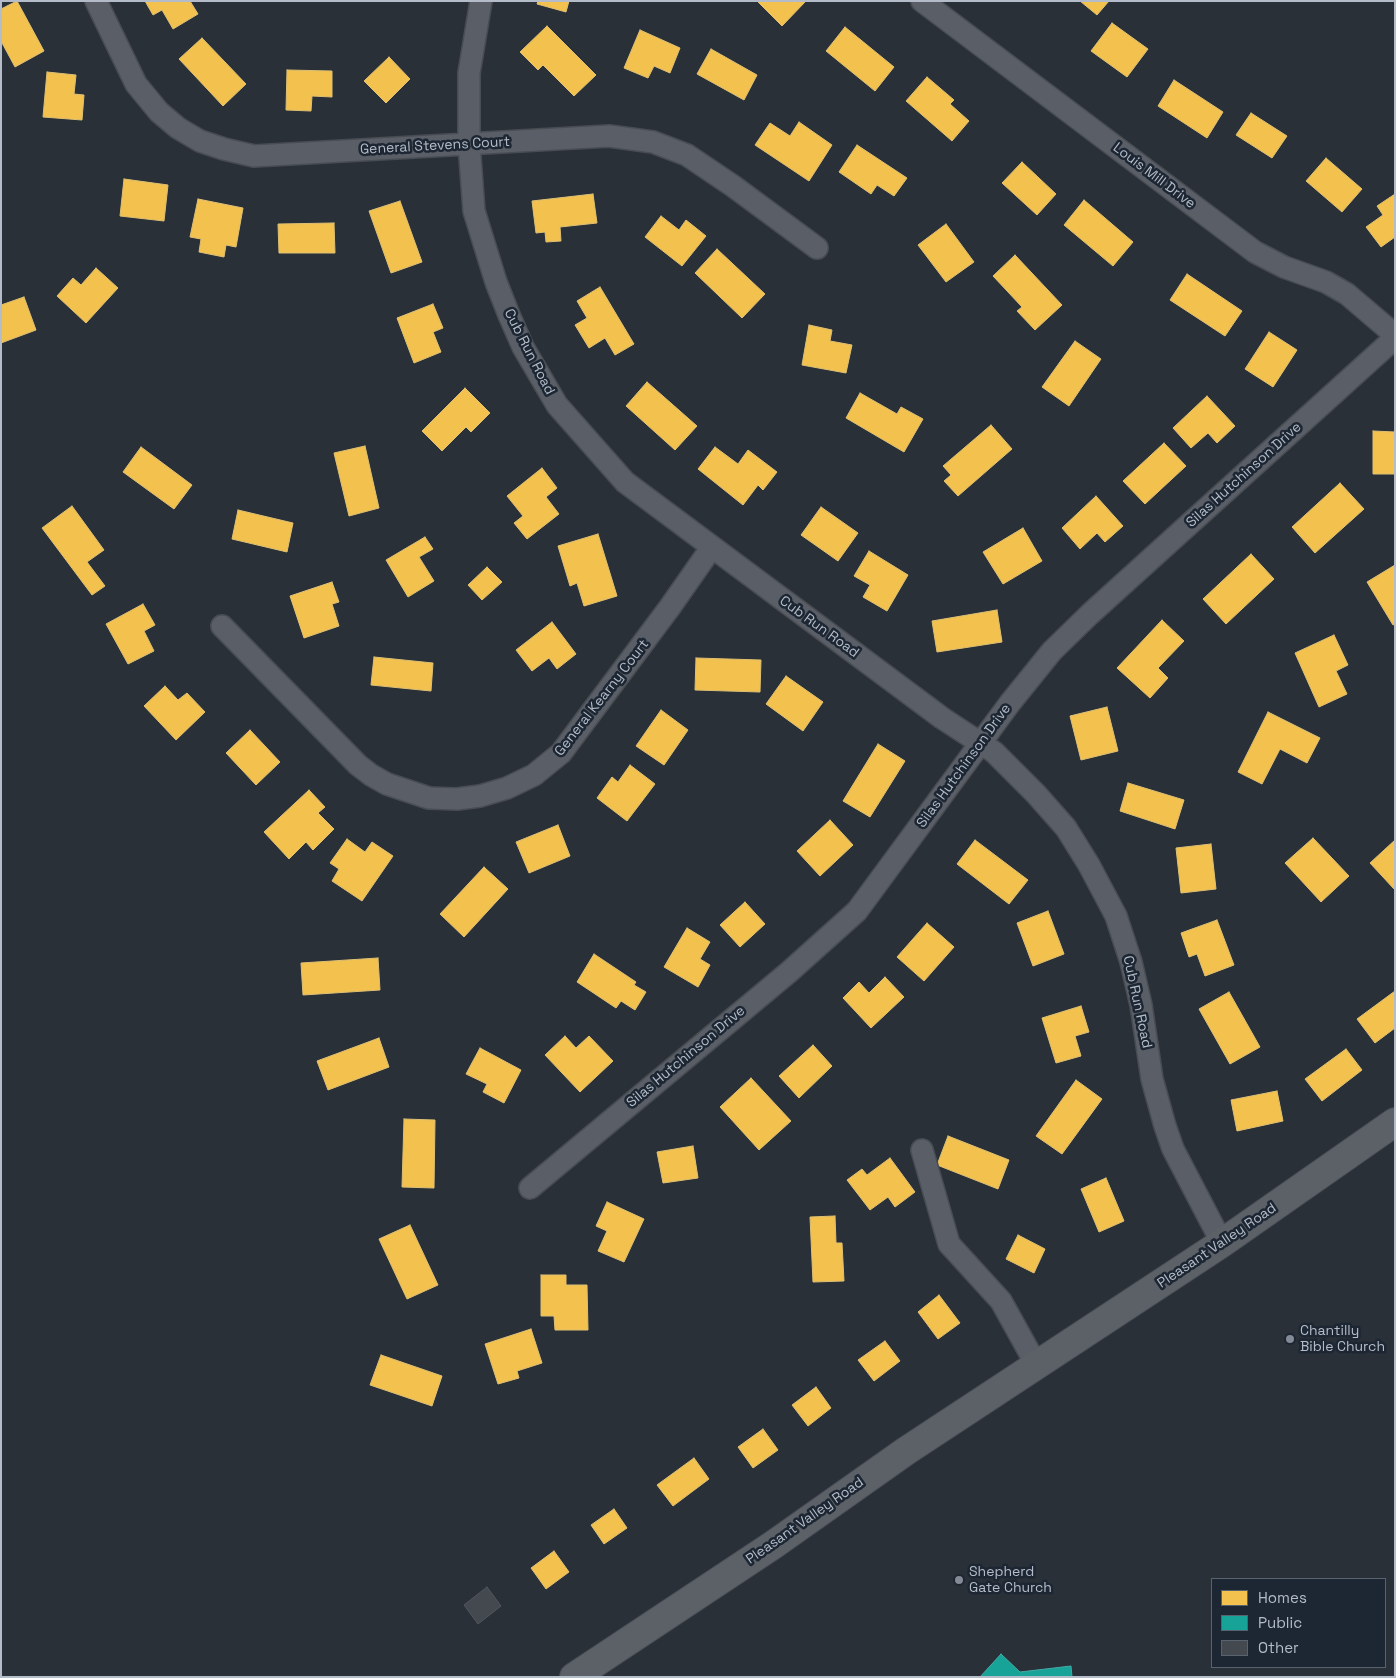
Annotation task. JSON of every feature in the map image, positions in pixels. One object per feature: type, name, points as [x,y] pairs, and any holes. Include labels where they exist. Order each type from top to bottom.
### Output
[{"type":"main road","name":"Pleasant Valley Road","points":[[574,1677],[773,1545],[906,1451],[1222,1243],[1395,1122]]},
{"type":"street","name":"General Stevens Court","points":[[96,1],[136,84],[158,112],[178,128],[200,140],[224,149],[254,156],[609,136],[653,142],[687,155],[733,186],[817,248]]},
{"type":"street","name":"Cub Run Road","points":[[481,1],[469,74],[470,144],[474,211],[496,282],[523,347],[557,405],[625,482],[942,718],[994,752],[1036,794],[1066,828],[1089,865],[1116,916],[1131,962],[1141,1005],[1152,1079],[1165,1126],[1173,1149],[1222,1243]]},
{"type":"street","name":"Louis Mill Drive","points":[[922,1],[1255,252],[1284,267],[1326,282],[1347,294],[1395,337]]},
{"type":"street","name":"Silas Hutchinson Drive","points":[[530,1188],[789,972],[857,911],[981,742],[1052,651],[1090,614],[1395,337]]},
{"type":"street","name":"General Kearny Court","points":[[222,626],[358,765],[371,775],[387,784],[429,798],[457,799],[480,796],[507,788],[534,775],[561,753],[664,616],[712,547]]},
{"type":"street","points":[[922,1150],[949,1244],[1000,1301],[1037,1366]]},
{"type":"building: Homes","points":[[17,1],[44,51],[15,67],[1,41],[1,9]]},
{"type":"building: Homes","points":[[145,1],[190,1],[198,14],[173,29],[162,10],[153,15]]},
{"type":"building: Homes","points":[[538,1],[569,1],[566,12],[537,4]]},
{"type":"building: Homes","points":[[757,1],[806,1],[782,26]]},
{"type":"building: Homes","points":[[1080,1],[1109,1],[1097,15]]},
{"type":"building: Homes","points":[[1112,23],[1148,49],[1127,77],[1091,51]]},
{"type":"building: Homes","points":[[547,26],[596,75],[574,96],[543,65],[538,70],[520,52]]},
{"type":"building: Homes","points":[[845,27],[894,67],[875,91],[826,51]]},
{"type":"building: Homes","points":[[640,30],[680,48],[670,73],[654,66],[648,78],[624,68]]},
{"type":"building: Homes","points":[[202,38],[246,84],[223,106],[179,59]]},
{"type":"building: Homes","points":[[711,49],[757,75],[744,100],[697,74]]},
{"type":"building: Homes","points":[[389,57],[410,79],[386,103],[364,81]]},
{"type":"building: Homes","points":[[287,70],[332,71],[332,97],[312,96],[311,111],[286,110]]},
{"type":"building: Homes","points":[[47,72],[76,75],[74,94],[84,95],[82,120],[43,117]]},
{"type":"building: Homes","points":[[927,77],[954,100],[950,104],[969,121],[952,141],[906,101]]},
{"type":"building: Homes","points":[[1174,80],[1223,112],[1207,138],[1158,106]]},
{"type":"building: Homes","points":[[1251,113],[1287,136],[1272,158],[1236,135]]},
{"type":"building: Homes","points":[[799,122],[832,145],[809,181],[755,145],[770,123],[790,136]]},
{"type":"building: Homes","points":[[857,145],[907,178],[894,196],[877,185],[871,194],[839,172]]},
{"type":"building: Homes","points":[[1326,158],[1362,189],[1342,212],[1306,181]]},
{"type":"building: Homes","points":[[1022,162],[1056,194],[1037,215],[1002,183]]},
{"type":"building: Homes","points":[[124,179],[168,185],[164,221],[120,216]]},
{"type":"building: Homes","points":[[593,194],[597,223],[560,227],[561,241],[546,242],[545,232],[536,233],[532,201]]},
{"type":"building: Homes","points":[[1395,194],[1395,237],[1381,247],[1366,227],[1383,215],[1377,206]]},
{"type":"building: Homes","points":[[198,199],[243,208],[236,247],[226,245],[224,257],[199,252],[201,239],[190,237]]},
{"type":"building: Homes","points":[[1084,200],[1133,242],[1113,266],[1064,225]]},
{"type":"building: Homes","points":[[400,201],[422,262],[391,273],[369,211]]},
{"type":"building: Homes","points":[[661,216],[679,230],[686,220],[706,236],[682,266],[645,237]]},
{"type":"building: Homes","points":[[334,223],[335,253],[279,253],[278,224]]},
{"type":"building: Homes","points":[[946,224],[974,262],[946,282],[918,245]]},
{"type":"building: Homes","points":[[717,249],[765,294],[742,318],[695,273]]},
{"type":"building: Homes","points":[[1015,255],[1062,305],[1035,330],[1017,311],[1022,307],[993,276]]},
{"type":"building: Homes","points":[[96,268],[118,288],[86,323],[57,296],[73,278],[81,285]]},
{"type":"building: Homes","points":[[1187,274],[1242,311],[1225,336],[1170,300]]},
{"type":"building: Homes","points":[[600,287],[634,344],[615,355],[605,338],[589,348],[575,325],[587,318],[577,301]]},
{"type":"building: Homes","points":[[24,297],[36,330],[1,343],[1,305]]},
{"type":"building: Homes","points":[[433,304],[443,328],[433,332],[441,352],[414,363],[397,318]]},
{"type":"building: Homes","points":[[809,325],[832,330],[830,341],[852,345],[846,373],[802,365]]},
{"type":"building: Homes","points":[[1269,332],[1297,350],[1273,387],[1245,369]]},
{"type":"building: Homes","points":[[1075,341],[1101,359],[1069,406],[1042,387]]},
{"type":"building: Homes","points":[[647,382],[697,426],[675,450],[626,406]]},
{"type":"building: Homes","points":[[465,388],[490,413],[471,432],[466,427],[442,451],[422,431]]},
{"type":"building: Homes","points":[[860,393],[897,414],[901,407],[923,419],[904,452],[846,418]]},
{"type":"building: Homes","points":[[1207,396],[1235,426],[1217,443],[1208,433],[1191,448],[1173,428]]},
{"type":"building: Homes","points":[[991,425],[1012,449],[958,496],[944,481],[951,475],[943,466]]},
{"type":"building: Homes","points":[[1373,431],[1395,432],[1395,474],[1373,474]]},
{"type":"building: Homes","points":[[1164,443],[1186,466],[1145,504],[1123,481]]},
{"type":"building: Homes","points":[[365,446],[379,508],[349,516],[334,453]]},
{"type":"building: Homes","points":[[141,447],[192,485],[174,509],[123,472]]},
{"type":"building: Homes","points":[[715,447],[738,464],[748,450],[777,472],[763,490],[758,485],[743,505],[698,469]]},
{"type":"building: Homes","points":[[542,468],[557,488],[546,497],[559,514],[527,539],[514,523],[523,516],[507,496]]},
{"type":"building: Homes","points":[[1340,483],[1364,509],[1315,553],[1292,527]]},
{"type":"building: Homes","points":[[1096,496],[1123,526],[1105,542],[1097,533],[1080,549],[1062,528]]},
{"type":"building: Homes","points":[[72,506],[104,550],[87,562],[105,586],[92,595],[42,528]]},
{"type":"building: Homes","points":[[821,507],[858,533],[838,561],[801,535]]},
{"type":"building: Homes","points":[[238,510],[293,523],[287,552],[232,539]]},
{"type":"building: Homes","points":[[1023,528],[1042,561],[1003,584],[983,552]]},
{"type":"building: Homes","points":[[598,534],[617,596],[584,606],[577,583],[570,586],[558,546]]},
{"type":"building: Homes","points":[[425,537],[433,549],[419,557],[434,581],[408,597],[386,560]]},
{"type":"building: Homes","points":[[869,551],[908,575],[887,611],[863,597],[870,585],[854,576]]},
{"type":"building: Homes","points":[[1251,554],[1274,579],[1226,624],[1203,599]]},
{"type":"building: Homes","points":[[1395,565],[1395,624],[1393,625],[1367,582]]},
{"type":"building: Homes","points":[[487,567],[502,582],[482,600],[468,585]]},
{"type":"building: Homes","points":[[332,582],[339,602],[332,604],[339,626],[304,638],[290,596]]},
{"type":"building: Homes","points":[[143,604],[155,625],[144,631],[154,651],[128,664],[106,624]]},
{"type":"building: Homes","points":[[997,610],[1002,642],[937,652],[932,621]]},
{"type":"building: Homes","points":[[1162,620],[1184,641],[1158,668],[1168,678],[1150,698],[1117,668]]},
{"type":"building: Homes","points":[[552,622],[576,654],[557,669],[549,658],[532,671],[516,650]]},
{"type":"building: Homes","points":[[1334,635],[1348,665],[1336,671],[1347,694],[1319,707],[1295,653]]},
{"type":"building: Homes","points":[[374,657],[433,663],[431,691],[371,685]]},
{"type":"building: Homes","points":[[696,658],[761,660],[760,692],[695,690]]},
{"type":"building: Homes","points":[[786,676],[823,702],[803,731],[766,704]]},
{"type":"building: Homes","points":[[165,686],[178,700],[187,693],[205,712],[176,740],[144,706]]},
{"type":"building: Homes","points":[[1107,707],[1118,751],[1081,760],[1070,716]]},
{"type":"building: Homes","points":[[661,710],[688,730],[664,765],[636,746]]},
{"type":"building: Homes","points":[[1268,712],[1320,738],[1307,763],[1280,749],[1262,784],[1238,772]]},
{"type":"building: Homes","points":[[250,730],[280,762],[256,785],[226,753]]},
{"type":"building: Homes","points":[[878,744],[905,761],[870,817],[843,801]]},
{"type":"building: Homes","points":[[630,765],[655,784],[627,821],[597,798],[612,777],[618,782]]},
{"type":"building: Homes","points":[[1128,783],[1184,800],[1175,829],[1120,811]]},
{"type":"building: Homes","points":[[309,790],[325,807],[318,813],[334,829],[313,850],[306,842],[289,859],[264,832]]},
{"type":"building: Homes","points":[[830,820],[853,845],[820,876],[797,851]]},
{"type":"building: Homes","points":[[558,825],[570,856],[529,873],[516,842]]},
{"type":"building: Homes","points":[[1313,838],[1349,876],[1321,902],[1285,863]]},
{"type":"building: Homes","points":[[347,839],[365,852],[372,842],[393,856],[362,901],[332,881],[339,869],[330,863]]},
{"type":"building: Homes","points":[[975,840],[1028,880],[1009,904],[957,864]]},
{"type":"building: Homes","points":[[1395,840],[1395,888],[1394,889],[1370,863]]},
{"type":"building: Homes","points":[[1211,844],[1216,889],[1181,893],[1176,848]]},
{"type":"building: Homes","points":[[484,867],[508,889],[464,937],[440,914]]},
{"type":"building: Homes","points":[[745,902],[765,924],[740,947],[720,925]]},
{"type":"building: Homes","points":[[1048,911],[1064,954],[1033,966],[1017,923]]},
{"type":"building: Homes","points":[[1217,920],[1234,965],[1205,976],[1197,954],[1189,957],[1181,933]]},
{"type":"building: Homes","points":[[927,923],[954,947],[924,981],[897,957]]},
{"type":"building: Homes","points":[[687,928],[710,942],[700,959],[710,965],[698,987],[664,967]]},
{"type":"building: Homes","points":[[594,954],[636,982],[634,985],[646,992],[635,1010],[621,1001],[616,1008],[577,982]]},
{"type":"building: Homes","points":[[378,958],[380,990],[303,995],[301,963]]},
{"type":"building: Homes","points":[[885,977],[904,997],[871,1028],[843,998],[859,982],[869,993]]},
{"type":"building: Homes","points":[[1395,991],[1395,1028],[1375,1043],[1357,1019]]},
{"type":"building: Homes","points":[[1229,992],[1260,1047],[1230,1064],[1199,1009]]},
{"type":"building: Homes","points":[[1081,1006],[1089,1032],[1075,1036],[1081,1056],[1056,1063],[1042,1018]]},
{"type":"building: Homes","points":[[565,1036],[576,1048],[589,1036],[613,1061],[580,1092],[545,1055]]},
{"type":"building: Homes","points":[[379,1038],[389,1067],[328,1090],[317,1061]]},
{"type":"building: Homes","points":[[813,1045],[832,1066],[799,1098],[779,1076]]},
{"type":"building: Homes","points":[[480,1048],[521,1070],[504,1103],[483,1092],[487,1084],[466,1074]]},
{"type":"building: Homes","points":[[1346,1049],[1362,1070],[1322,1101],[1305,1079]]},
{"type":"building: Homes","points":[[751,1078],[791,1121],[759,1150],[720,1107]]},
{"type":"building: Homes","points":[[1076,1080],[1102,1099],[1062,1154],[1036,1136]]},
{"type":"building: Homes","points":[[1277,1091],[1283,1121],[1237,1131],[1231,1100]]},
{"type":"building: Homes","points":[[404,1119],[435,1120],[434,1188],[402,1187]]},
{"type":"building: Homes","points":[[948,1136],[1009,1160],[998,1189],[937,1165]]},
{"type":"building: Homes","points":[[693,1146],[698,1178],[663,1183],[657,1152]]},
{"type":"building: Homes","points":[[890,1158],[915,1192],[895,1207],[888,1197],[870,1210],[847,1180],[862,1169],[867,1175]]},
{"type":"building: Homes","points":[[1106,1178],[1124,1221],[1099,1232],[1081,1189]]},
{"type":"building: Homes","points":[[607,1202],[644,1219],[624,1262],[598,1251],[607,1231],[596,1226]]},
{"type":"building: Homes","points":[[835,1216],[836,1243],[842,1243],[844,1281],[813,1282],[810,1217]]},
{"type":"building: Homes","points":[[410,1225],[438,1285],[407,1299],[379,1239]]},
{"type":"building: Homes","points":[[1018,1235],[1045,1249],[1034,1273],[1006,1259]]},
{"type":"building: Homes","points":[[541,1275],[566,1275],[566,1285],[587,1285],[588,1330],[555,1330],[554,1316],[541,1316]]},
{"type":"building: Homes","points":[[939,1295],[960,1323],[938,1339],[918,1312]]},
{"type":"building: Homes","points":[[531,1329],[542,1363],[517,1371],[519,1378],[498,1384],[485,1344]]},
{"type":"building: Homes","points":[[885,1341],[900,1361],[874,1381],[858,1360]]},
{"type":"building: Homes","points":[[381,1355],[442,1376],[432,1406],[370,1385]]},
{"type":"building: Homes","points":[[816,1387],[831,1408],[808,1426],[792,1405]]},
{"type":"building: Homes","points":[[763,1429],[778,1450],[753,1468],[738,1447]]},
{"type":"building: Homes","points":[[694,1458],[709,1479],[673,1506],[657,1485]]},
{"type":"building: Homes","points":[[614,1509],[627,1528],[604,1544],[591,1525]]},
{"type":"building: Homes","points":[[554,1551],[569,1572],[546,1589],[531,1568]]},
{"type":"building: Public","points":[[1001,1654],[1020,1672],[1071,1666],[1072,1677],[980,1677]]},
{"type":"building: Other","points":[[487,1587],[501,1606],[478,1624],[464,1605]]},
{"type":"place","name":"Chantilly Bible Church","points":[[1290,1339]]},
{"type":"place","name":"Shepherd Gate Church","points":[[959,1580]]}]
